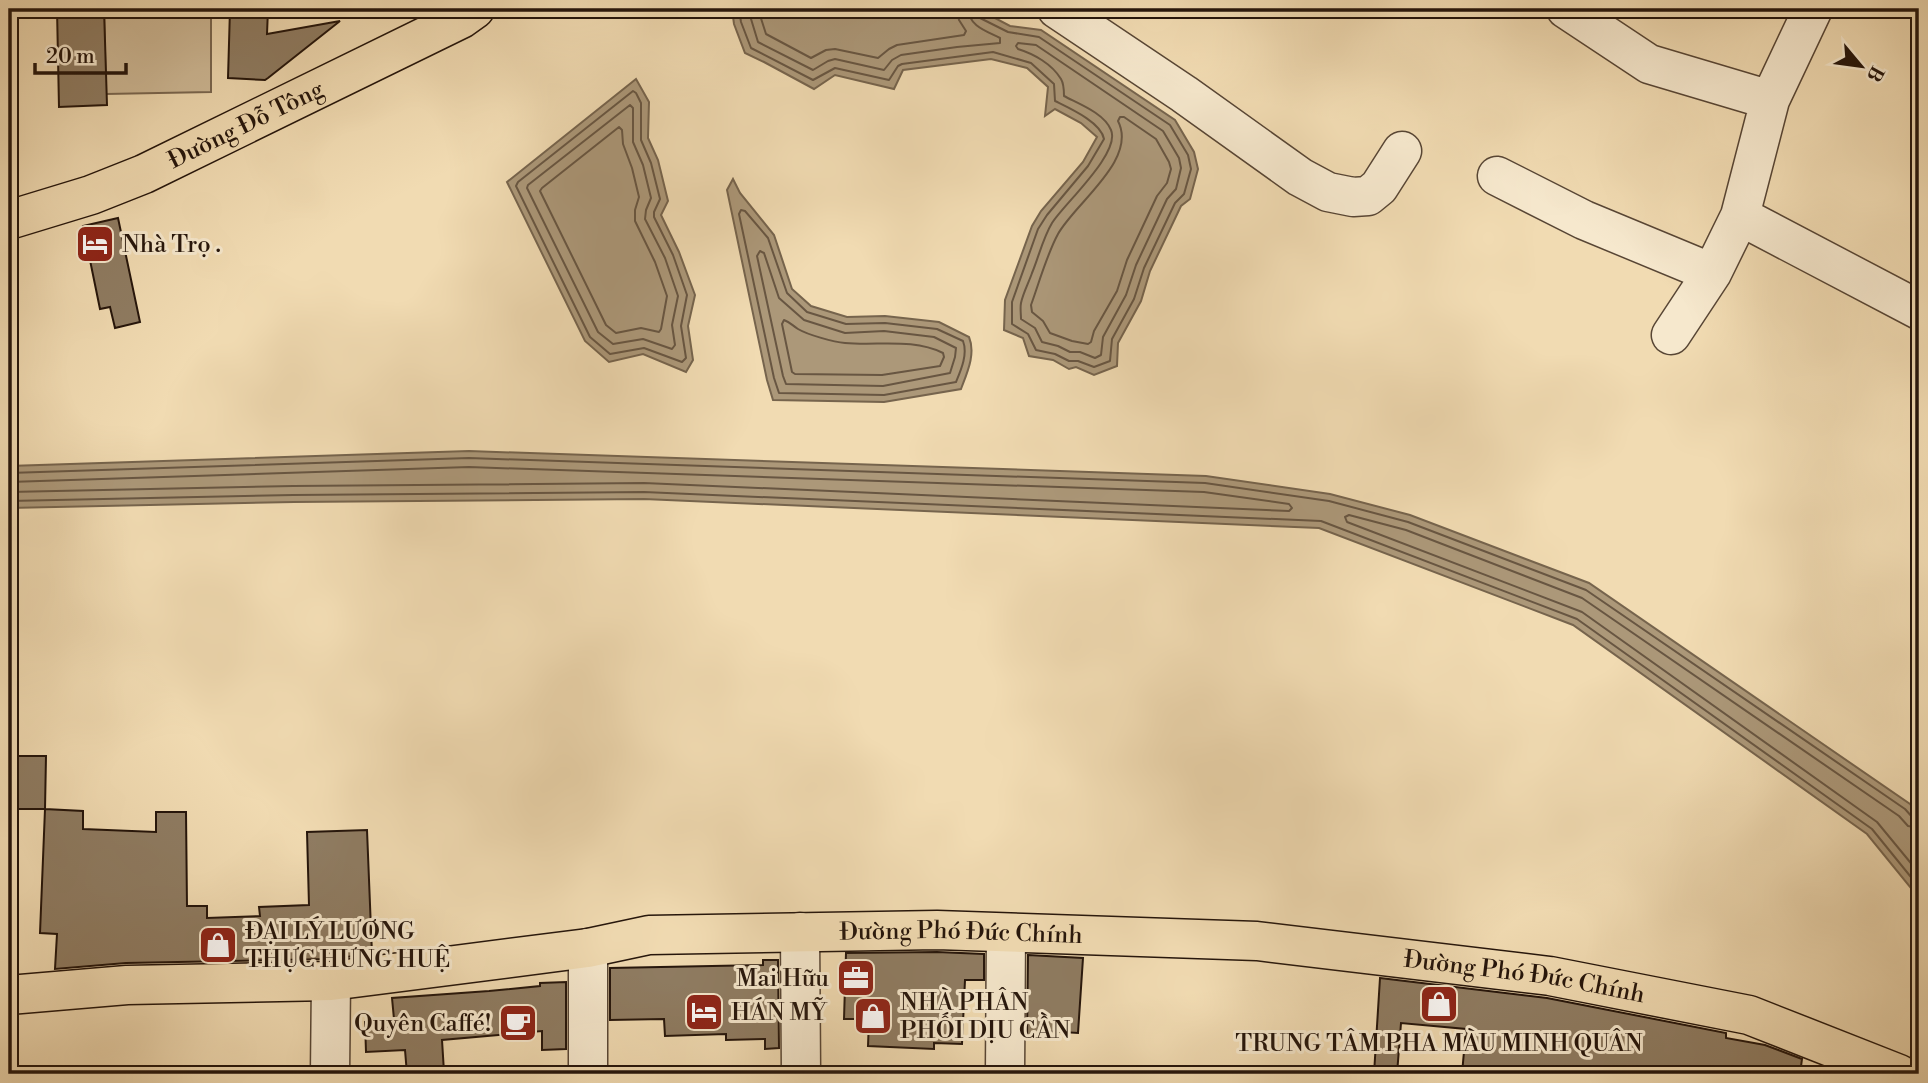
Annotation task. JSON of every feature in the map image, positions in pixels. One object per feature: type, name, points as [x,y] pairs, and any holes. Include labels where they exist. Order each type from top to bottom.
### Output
[{"type":"main road","name":"Đường Đỗ Tông","points":[[9,220],[91,195],[144,174],[461,19],[475,9]]},
{"type":"main road","name":"Đường Phó Đức Chính","points":[[9,995],[127,985],[331,981],[588,948],[649,935],[937,930],[1257,941],[1550,976],[1749,1015],[1899,1074]]},
{"type":"street","points":[[1057,9],[1184,94],[1300,177],[1328,192],[1353,197],[1368,196],[1379,187],[1402,151]]},
{"type":"street","points":[[1566,9],[1649,64],[1770,100]]},
{"type":"street","points":[[1671,335],[1712,273],[1740,216],[1770,100],[1813,9]]},
{"type":"street","points":[[1497,176],[1584,220],[1712,273]]},
{"type":"street","points":[[1740,216],[1919,310]]},
{"type":"street","points":[[800,932],[801,1074]]},
{"type":"street","points":[[1004,1074],[1006,933]]},
{"type":"street","points":[[588,948],[588,1074]]},
{"type":"street","points":[[330,1074],[331,981]]},
{"type":"shaded area","points":[[104,9],[211,9],[211,92],[106,94]]},
{"type":"water","points":[[732,9],[978,9],[1010,26],[1041,30],[1175,120],[1194,152],[1198,169],[1190,199],[1181,206],[1150,271],[1141,301],[1118,343],[1117,366],[1094,375],[1076,367],[1069,369],[1053,360],[1029,356],[1023,338],[1004,330],[1005,300],[1032,226],[1041,211],[1083,162],[1097,137],[1081,123],[1055,109],[1045,116],[1048,87],[1027,68],[991,59],[903,70],[894,89],[835,75],[814,89],[745,53],[734,24]]},
{"type":"water","points":[[636,79],[649,102],[648,138],[658,160],[668,201],[661,215],[695,295],[688,326],[693,360],[686,372],[643,354],[609,362],[585,341],[507,182]]},
{"type":"water","points":[[733,179],[740,193],[774,235],[792,289],[811,306],[847,317],[885,316],[939,322],[969,337],[971,357],[961,389],[884,402],[773,400],[727,190]]},
{"type":"water","points":[[469,451],[1206,476],[1330,494],[1410,515],[1589,583],[1910,804],[1919,816],[1919,898],[1867,834],[1573,625],[1319,528],[644,499],[9,508],[9,466]]},
{"type":"building","points":[[57,9],[104,9],[107,105],[59,107]]},
{"type":"building","points":[[230,9],[268,9],[267,34],[340,21],[265,80],[228,78]]},
{"type":"building","points":[[118,218],[140,322],[115,328],[110,307],[100,309],[83,226]]},
{"type":"building","points":[[9,756],[46,756],[45,809],[9,809]]},
{"type":"building","points":[[45,809],[83,811],[83,829],[156,832],[156,812],[186,812],[187,906],[207,906],[207,918],[260,916],[259,907],[309,905],[307,832],[367,830],[372,954],[329,959],[126,963],[55,969],[57,934],[40,933]]},
{"type":"building","points":[[846,953],[984,954],[984,980],[965,980],[962,1044],[934,1043],[934,1049],[868,1046],[869,1019],[844,1019]]},
{"type":"building","points":[[1028,955],[1083,958],[1078,1033],[1046,1031],[1046,1037],[1027,1037]]},
{"type":"building","points":[[763,960],[778,960],[779,1048],[765,1049],[765,1039],[726,1040],[726,1034],[665,1036],[664,1019],[610,1020],[610,968],[763,965]]},
{"type":"building","points":[[1380,978],[1547,998],[1726,1033],[1726,1038],[1765,1045],[1802,1059],[1800,1074],[1462,1074],[1466,1029],[1401,1023],[1397,1074],[1374,1074]]},
{"type":"building","points":[[566,982],[566,1049],[542,1050],[542,1031],[442,1040],[444,1072],[414,1074],[407,1074],[405,1050],[366,1052],[365,1022],[394,1019],[392,998]]},
{"type":"place","name":"Nhà Trọ .","points":[[95,244]]},
{"type":"place","name":"ĐẠI LÝ LƯƠNG THỰC HƯNG HUỆ","points":[[218,945]]},
{"type":"place","name":"Mai Hữu","points":[[856,978]]},
{"type":"place","name":"TRUNG TÂM PHA MÀU MINH QUÂN","points":[[1439,1004]]},
{"type":"place","name":"HÁN MỸ","points":[[704,1012]]},
{"type":"place","name":"NHÀ PHÂN PHỐI DỊU CẦN","points":[[873,1016]]},
{"type":"place","name":"Quyên Caffé!","points":[[518,1023]]}]
